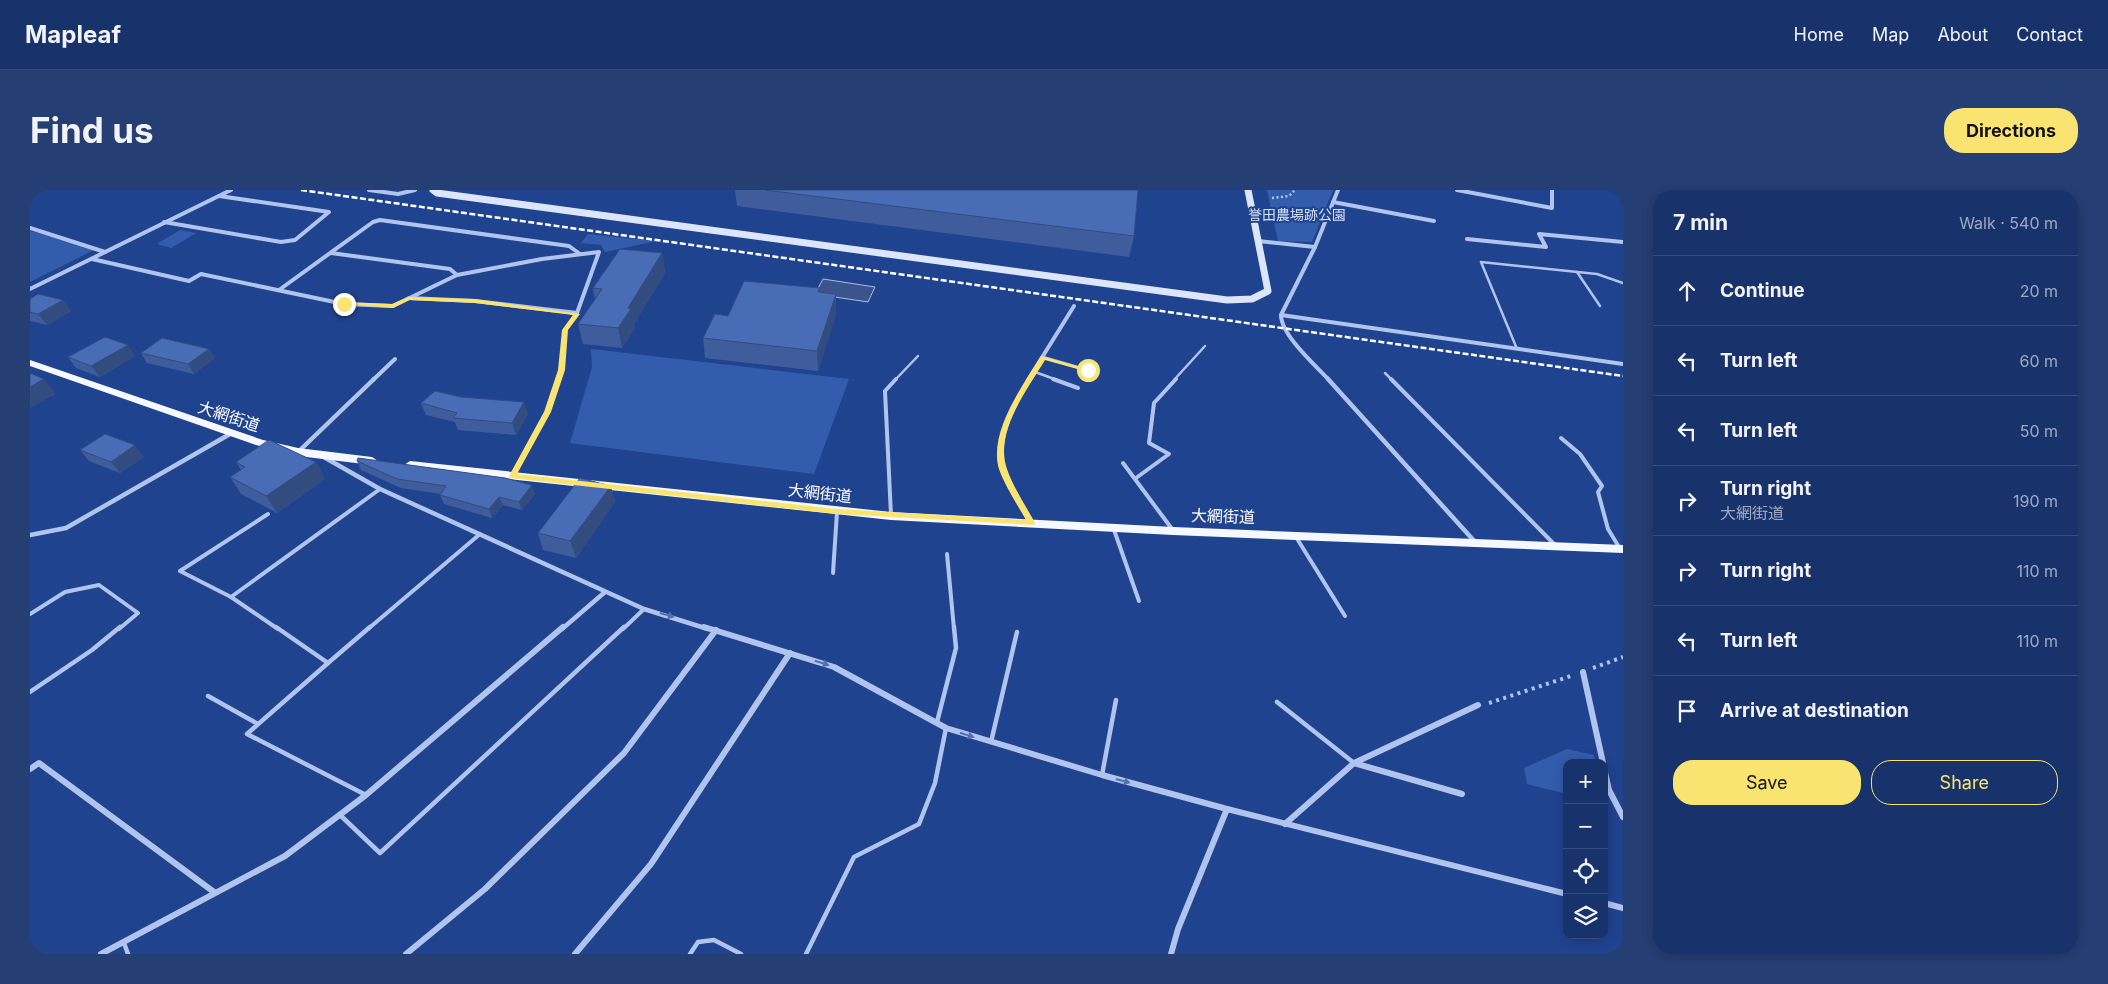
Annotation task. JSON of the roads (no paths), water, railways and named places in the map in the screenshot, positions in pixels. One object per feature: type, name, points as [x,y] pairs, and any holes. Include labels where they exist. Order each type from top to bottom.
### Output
[{"type":"main road","name":"大網街道","points":[[30,363],[230,434],[298,452],[321,456],[837,512],[891,516],[1173,531],[1294,534],[1622,549]]},
{"type":"street","points":[[30,289],[231,190]]},
{"type":"street","points":[[369,190],[398,194],[415,190]]},
{"type":"street","points":[[433,190],[437,194],[1227,300],[1252,299],[1268,291],[1248,190]]},
{"type":"street","points":[[1338,190],[1315,247],[1281,315],[1281,322],[1292,338],[1476,543]]},
{"type":"street","points":[[1457,190],[1552,208],[1552,190]]},
{"type":"street","points":[[164,222],[281,242],[295,240],[329,212],[219,196]]},
{"type":"street","points":[[1333,202],[1434,221]]},
{"type":"street","points":[[279,290],[373,222],[380,220],[569,246],[580,254]]},
{"type":"street","points":[[30,228],[105,252]]},
{"type":"street","points":[[1467,239],[1546,246],[1539,234],[1623,242]]},
{"type":"street","points":[[1258,241],[1315,247]]},
{"type":"street","points":[[92,259],[189,282],[201,274],[344,304],[393,306],[457,275],[599,252],[577,314],[565,330],[561,370],[547,412],[512,476]]},
{"type":"street","points":[[331,253],[450,269],[457,275]]},
{"type":"street","points":[[408,298],[475,301],[577,314]]},
{"type":"street","points":[[1031,523],[1003,469],[1000,456],[1002,436],[1018,400],[1074,306]]},
{"type":"street","points":[[1281,315],[1623,364]]},
{"type":"street","points":[[298,452],[395,359]]},
{"type":"street","points":[[30,535],[66,528],[230,434]]},
{"type":"street","points":[[321,456],[380,489],[644,609],[834,667],[946,728],[1102,775],[1227,809],[1563,893]]},
{"type":"street","points":[[101,954],[214,892],[285,856],[366,795],[605,592]]},
{"type":"street","points":[[406,954],[485,889],[624,753],[716,630]]},
{"type":"street","points":[[575,954],[651,864],[790,653]]},
{"type":"street","points":[[1583,672],[1602,759]]},
{"type":"street","points":[[1285,824],[1354,763],[1478,705]]},
{"type":"street","points":[[30,769],[39,763],[214,892]]},
{"type":"street","points":[[1354,763],[1462,794]]},
{"type":"street","points":[[1608,786],[1623,817]]},
{"type":"street","points":[[1171,954],[1178,929],[1227,809]]},
{"type":"street","points":[[1608,904],[1623,908]]},
{"type":"lane","points":[[1517,349],[1481,262],[1597,274],[1623,282]]},
{"type":"lane","points":[[1577,272],[1600,306]]},
{"type":"lane","points":[[1136,478],[1169,454],[1149,443],[1154,403],[1205,346]]},
{"type":"lane","points":[[891,516],[885,391],[918,356]]},
{"type":"lane","points":[[1043,357],[1088,370]]},
{"type":"lane","points":[[1035,372],[1078,388]]},
{"type":"lane","points":[[1385,373],[1556,546]]},
{"type":"lane","points":[[1561,438],[1580,454],[1602,486],[1598,492],[1608,529],[1622,549]]},
{"type":"lane","points":[[1123,463],[1136,478],[1173,531]]},
{"type":"lane","points":[[231,597],[380,489]]},
{"type":"lane","points":[[833,573],[837,512]]},
{"type":"lane","points":[[268,514],[180,571],[231,597],[328,663]]},
{"type":"lane","points":[[1113,527],[1139,601]]},
{"type":"lane","points":[[366,795],[247,734],[480,534]]},
{"type":"lane","points":[[1294,534],[1345,616]]},
{"type":"lane","points":[[936,722],[956,648],[947,554]]},
{"type":"lane","points":[[30,614],[64,592],[99,585],[138,614],[92,650],[30,692]]},
{"type":"lane","points":[[340,814],[380,853],[644,609]]},
{"type":"lane","points":[[991,742],[1017,632]]},
{"type":"lane","points":[[208,696],[258,724]]},
{"type":"lane","points":[[1102,775],[1116,700]]},
{"type":"lane","points":[[1276,702],[1354,763]]},
{"type":"lane","points":[[806,954],[854,857],[919,824],[935,782],[946,728]]},
{"type":"lane","points":[[690,954],[698,942],[714,940],[741,954]]},
{"type":"lane","points":[[124,943],[128,954]]},
{"type":"railway","points":[[301,190],[1623,376]]},
{"type":"park label","name":"誉田農場跡公園","points":[[1297,214]]}]
